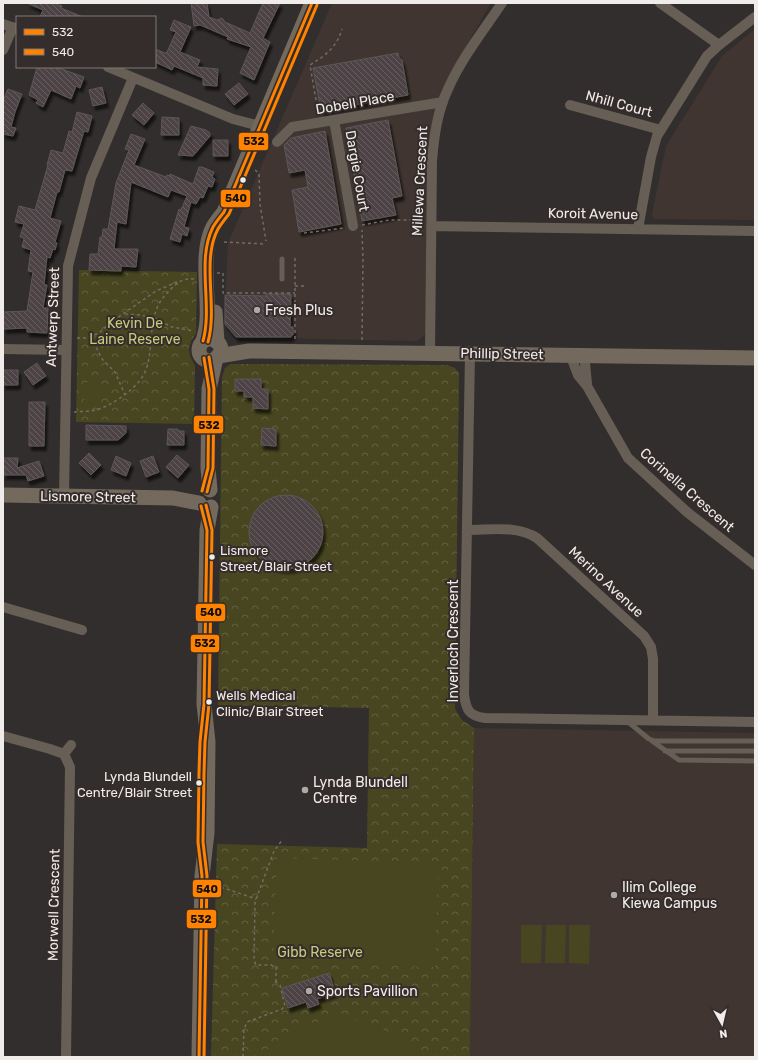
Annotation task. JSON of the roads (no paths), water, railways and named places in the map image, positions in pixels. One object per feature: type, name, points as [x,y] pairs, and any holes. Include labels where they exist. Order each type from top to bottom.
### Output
[{"type":"street","points":[[199,1057],[202,876],[198,842],[199,773],[200,742],[204,704],[207,530],[204,498],[208,468],[211,347],[215,324],[211,273],[216,256],[224,212],[312,3]]},
{"type":"street","name":"Millewa Crescent","points":[[430,353],[433,148],[435,130],[447,90],[458,70],[502,3]]},
{"type":"street","points":[[660,3],[719,45]]},
{"type":"street","points":[[638,228],[652,157],[656,140],[661,130],[707,56],[755,17]]},
{"type":"street","points":[[3,50],[11,27]]},
{"type":"street","points":[[110,68],[258,130]]},
{"type":"street","name":"Antwerp Street","points":[[64,496],[68,266],[96,163],[133,78]]},
{"type":"street","name":"Dobell Place","points":[[276,142],[292,127],[443,102]]},
{"type":"street","name":"Nhill Court","points":[[570,105],[661,130]]},
{"type":"street","name":"Dargie Court","points":[[334,120],[353,226]]},
{"type":"street","name":"Koroit Avenue","points":[[432,223],[755,231]]},
{"type":"street","name":"Phillip Street","points":[[211,347],[249,351],[755,358]]},
{"type":"street","points":[[3,349],[66,350]]},
{"type":"street","name":"Inverloch Crescent","points":[[470,354],[464,694],[466,705],[470,712],[478,717],[485,718],[755,722]]},
{"type":"street","name":"Corinella Crescent","points":[[580,355],[585,363],[587,386]]},
{"type":"street","name":"Corinella Crescent","points":[[580,355],[575,368],[578,375],[587,386],[628,458],[687,512],[755,565]]},
{"type":"street","name":"Lismore Street","points":[[3,495],[204,498]]},
{"type":"street","name":"Merino Avenue","points":[[467,530],[518,530],[538,538],[644,636],[651,647],[654,659],[653,720]]},
{"type":"street","points":[[3,607],[82,630]]},
{"type":"street","points":[[3,736],[64,754],[71,744]]},
{"type":"street","name":"Morwell Crescent","points":[[64,754],[70,770],[66,1057]]},
{"type":"lane","points":[[282,259],[282,279]]},
{"type":"lane","points":[[625,720],[673,757],[682,761],[755,761]]},
{"type":"lane","points":[[649,739],[654,741],[755,741]]},
{"type":"lane","points":[[665,751],[755,751]]},
{"type":"place","name":"Fresh Plus","points":[[257,310]]},
{"type":"place","name":"Lismore Street/Blair Street","points":[[212,557]]},
{"type":"place","name":"Wells Medical Clinic/Blair Street","points":[[209,702]]},
{"type":"place","name":"Lynda Blundell Centre/Blair Street","points":[[199,783]]},
{"type":"place","name":"Lynda Blundell Centre","points":[[305,790]]},
{"type":"place","name":"Ilim College Kiewa Campus","points":[[614,895]]},
{"type":"place","name":"Sports Pavillion","points":[[309,991]]},
{"type":"park label","name":"Kevin De Laine Reserve","points":[[135,332]]},
{"type":"park label","name":"Gibb Reserve","points":[[320,952]]}]
